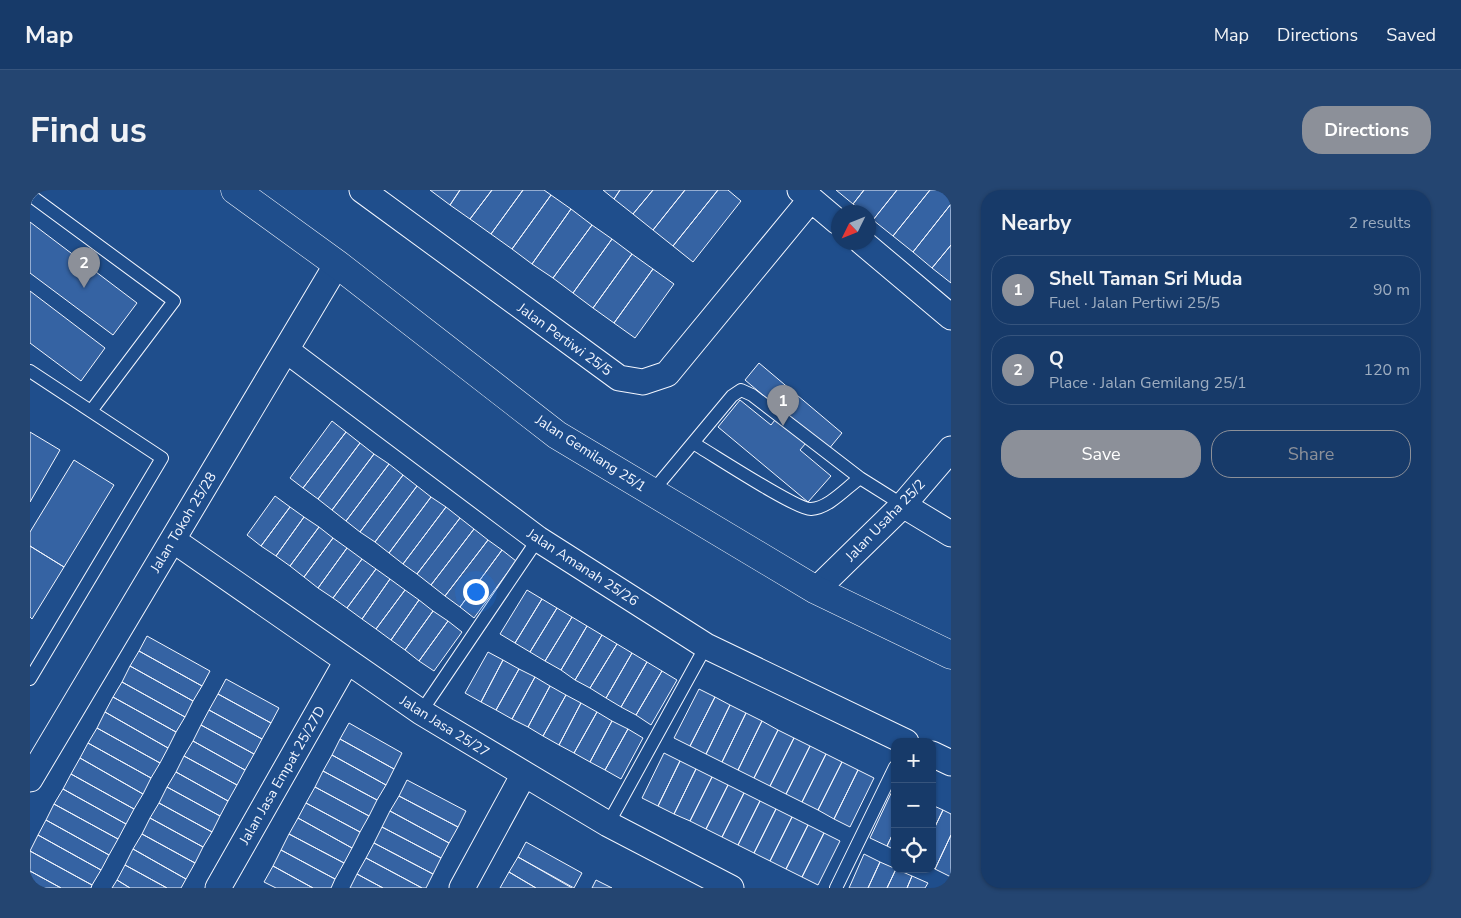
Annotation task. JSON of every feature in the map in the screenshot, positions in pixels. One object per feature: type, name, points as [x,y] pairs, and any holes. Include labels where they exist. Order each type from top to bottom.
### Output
[{"type":"street","name":"Jalan Gemilang 25/1","points":[[235,190],[337,264],[557,435],[816,590],[951,655]]},
{"type":"street","name":"Jalan Pertiwi 25/5","points":[[362,190],[619,378],[643,382],[667,374],[805,195]]},
{"type":"street","points":[[805,195],[831,216]]},
{"type":"street","points":[[871,250],[951,317]]},
{"type":"street","name":"Jalan Tokoh 25/28","points":[[30,779],[337,264]]},
{"type":"street","name":"Jalan Amanah 25/26","points":[[286,350],[538,539],[706,646],[898,738]]},
{"type":"street","name":"Jalan Usaha 25/2","points":[[816,590],[903,505],[951,449]]},
{"type":"street","points":[[903,505],[951,534]]},
{"type":"street","name":"Jalan Jasa 25/27","points":[[173,540],[421,712],[702,881],[731,888]]},
{"type":"street","name":"Jalan Jasa Empat 25/27D","points":[[218,888],[347,661]]},
{"type":"street","points":[[936,756],[951,763]]},
{"type":"street","points":[[462,888],[524,774]]},
{"type":"lane","points":[[30,196],[174,301],[92,411]]},
{"type":"lane","points":[[30,371],[162,458],[30,679]]},
{"type":"lane","points":[[652,492],[732,396],[741,390],[752,395],[860,478],[903,505]]},
{"type":"lane","points":[[693,443],[792,502],[810,510],[825,505],[860,478]]},
{"type":"lane","points":[[421,712],[538,539]]},
{"type":"lane","points":[[608,824],[706,646]]},
{"type":"lane","points":[[836,888],[891,775]]},
{"type":"building","points":[[430,190],[460,190],[450,205]]},
{"type":"building","points":[[460,190],[492,190],[470,219],[450,205]]},
{"type":"building","points":[[492,190],[523,190],[491,234],[470,219]]},
{"type":"building","points":[[523,190],[544,190],[551,195],[512,249],[491,234]]},
{"type":"building","points":[[603,190],[620,190],[614,199]]},
{"type":"building","points":[[620,190],[653,190],[633,214],[614,199]]},
{"type":"building","points":[[653,190],[685,190],[653,230],[633,214]]},
{"type":"building","points":[[685,190],[718,190],[673,246],[653,230]]},
{"type":"building","points":[[718,190],[728,190],[741,201],[693,262],[673,246]]},
{"type":"building","points":[[836,190],[864,190],[853,204]]},
{"type":"building","points":[[864,190],[897,190],[876,216],[876,205],[853,204]]},
{"type":"building","points":[[897,190],[930,190],[893,236],[876,222],[876,216]]},
{"type":"building","points":[[930,190],[951,190],[951,204],[913,252],[893,236]]},
{"type":"building","points":[[551,195],[571,209],[532,264],[512,249]]},
{"type":"building","points":[[951,204],[951,245],[932,268],[913,252]]},
{"type":"building","points":[[571,209],[592,225],[553,278],[532,264]]},
{"type":"building","points":[[30,222],[137,303],[113,335],[30,273]]},
{"type":"building","points":[[592,225],[612,239],[573,293],[553,278]]},
{"type":"building","points":[[612,239],[632,254],[593,308],[573,293]]},
{"type":"building","points":[[951,245],[951,283],[932,268]]},
{"type":"building","points":[[632,254],[653,269],[614,323],[593,308]]},
{"type":"building","points":[[653,269],[674,284],[635,338],[614,323]]},
{"type":"building","points":[[30,291],[105,348],[81,381],[30,343]]},
{"type":"building","points":[[759,363],[842,433],[828,450],[745,380]]},
{"type":"building","points":[[740,400],[771,425],[782,411],[812,436],[800,450],[831,476],[808,502],[718,427]]},
{"type":"building","points":[[332,421],[346,432],[303,488],[290,478]]},
{"type":"building","points":[[30,432],[60,450],[30,502]]},
{"type":"building","points":[[346,432],[360,443],[318,499],[303,488]]},
{"type":"building","points":[[360,443],[374,454],[332,510],[318,499]]},
{"type":"building","points":[[374,454],[389,464],[346,521],[332,510]]},
{"type":"building","points":[[74,460],[114,485],[64,567],[30,546],[30,532]]},
{"type":"building","points":[[389,464],[403,475],[360,532],[346,521]]},
{"type":"building","points":[[403,475],[417,486],[375,542],[360,532]]},
{"type":"building","points":[[417,486],[431,497],[389,553],[375,542]]},
{"type":"building","points":[[275,496],[290,507],[261,546],[247,535]]},
{"type":"building","points":[[431,497],[446,507],[403,564],[389,553]]},
{"type":"building","points":[[290,507],[304,517],[276,556],[261,546]]},
{"type":"building","points":[[446,507],[460,518],[417,574],[403,564]]},
{"type":"building","points":[[304,517],[319,527],[290,566],[276,556]]},
{"type":"building","points":[[460,518],[474,529],[431,585],[417,574]]},
{"type":"building","points":[[319,527],[333,538],[304,577],[290,566]]},
{"type":"building","points":[[474,529],[488,540],[445,596],[431,585]]},
{"type":"building","points":[[333,538],[347,548],[318,588],[304,577]]},
{"type":"building","points":[[488,540],[502,550],[460,607],[445,596]]},
{"type":"building","points":[[30,546],[64,567],[32,619],[30,617]]},
{"type":"building","points":[[347,548],[362,559],[333,598],[318,588]]},
{"type":"building","points":[[502,550],[516,561],[474,618],[460,607]]},
{"type":"building","points":[[362,559],[376,569],[347,608],[333,598]]},
{"type":"building","points":[[376,569],[390,579],[362,619],[347,608]]},
{"type":"building","points":[[390,579],[405,590],[376,629],[362,619]]},
{"type":"building","points":[[405,590],[419,600],[391,640],[376,629]]},
{"type":"building","points":[[527,590],[542,599],[515,643],[500,634]]},
{"type":"building","points":[[542,599],[557,608],[530,652],[515,643]]},
{"type":"building","points":[[419,600],[433,611],[405,650],[391,640]]},
{"type":"building","points":[[557,608],[572,617],[545,661],[530,652]]},
{"type":"building","points":[[433,611],[448,621],[419,661],[405,650]]},
{"type":"building","points":[[572,617],[587,626],[561,670],[545,661]]},
{"type":"building","points":[[448,621],[462,632],[434,671],[419,661]]},
{"type":"building","points":[[587,626],[602,635],[575,680],[561,670]]},
{"type":"building","points":[[602,635],[617,644],[590,688],[575,680]]},
{"type":"building","points":[[147,636],[210,671],[202,686],[139,651]]},
{"type":"building","points":[[617,644],[632,653],[606,698],[590,688]]},
{"type":"building","points":[[139,651],[202,686],[193,701],[130,666]]},
{"type":"building","points":[[488,652],[503,660],[481,702],[465,693]]},
{"type":"building","points":[[632,653],[647,662],[621,707],[606,698]]},
{"type":"building","points":[[503,660],[519,669],[496,710],[481,702]]},
{"type":"building","points":[[647,662],[662,671],[636,715],[621,707]]},
{"type":"building","points":[[130,666],[193,701],[185,717],[122,682]]},
{"type":"building","points":[[519,669],[535,677],[512,719],[496,710]]},
{"type":"building","points":[[662,671],[677,680],[651,725],[636,715]]},
{"type":"building","points":[[535,677],[550,686],[528,727],[512,719]]},
{"type":"building","points":[[226,679],[279,708],[271,723],[218,694]]},
{"type":"building","points":[[122,682],[185,717],[176,732],[113,697]]},
{"type":"building","points":[[550,686],[566,695],[543,736],[528,727]]},
{"type":"building","points":[[699,689],[715,697],[690,746],[674,738]]},
{"type":"building","points":[[218,694],[271,723],[262,739],[209,710]]},
{"type":"building","points":[[566,695],[581,703],[559,745],[543,736]]},
{"type":"building","points":[[113,697],[176,732],[168,748],[105,712]]},
{"type":"building","points":[[715,697],[730,705],[706,754],[690,746]]},
{"type":"building","points":[[581,703],[597,712],[574,753],[559,745]]},
{"type":"building","points":[[730,705],[746,713],[722,762],[706,754]]},
{"type":"building","points":[[209,710],[262,739],[254,754],[201,725]]},
{"type":"building","points":[[105,712],[168,748],[160,763],[97,728]]},
{"type":"building","points":[[597,712],[612,721],[590,762],[574,753]]},
{"type":"building","points":[[746,713],[762,721],[738,770],[722,762]]},
{"type":"building","points":[[612,721],[628,729],[605,770],[590,762]]},
{"type":"building","points":[[762,721],[778,730],[754,778],[738,770]]},
{"type":"building","points":[[349,723],[402,753],[394,769],[340,739]]},
{"type":"building","points":[[201,725],[254,754],[245,770],[193,741]]},
{"type":"building","points":[[97,728],[160,763],[151,778],[88,743]]},
{"type":"building","points":[[628,729],[643,738],[621,779],[605,770]]},
{"type":"building","points":[[778,730],[794,738],[770,786],[754,778]]},
{"type":"building","points":[[794,738],[810,746],[786,794],[770,786]]},
{"type":"building","points":[[340,739],[394,769],[386,785],[332,755]]},
{"type":"building","points":[[193,741],[245,770],[237,785],[184,756]]},
{"type":"building","points":[[88,743],[151,778],[143,794],[80,758]]},
{"type":"building","points":[[810,746],[826,754],[802,802],[786,794]]},
{"type":"building","points":[[664,753],[680,761],[658,806],[642,798]]},
{"type":"building","points":[[826,754],[842,762],[818,810],[802,802]]},
{"type":"building","points":[[332,755],[386,785],[377,800],[323,771]]},
{"type":"building","points":[[184,756],[237,785],[228,801],[176,772]]},
{"type":"building","points":[[80,758],[143,794],[134,809],[71,774]]},
{"type":"building","points":[[680,761],[696,769],[674,814],[658,806]]},
{"type":"building","points":[[842,762],[858,770],[834,819],[818,810]]},
{"type":"building","points":[[696,769],[712,777],[690,821],[674,814]]},
{"type":"building","points":[[858,770],[874,778],[850,827],[834,819]]},
{"type":"building","points":[[323,771],[377,800],[369,816],[315,787]]},
{"type":"building","points":[[176,772],[228,801],[220,816],[167,787]]},
{"type":"building","points":[[71,774],[134,809],[126,824],[63,789]]},
{"type":"building","points":[[712,777],[728,785],[706,829],[690,821]]},
{"type":"building","points":[[407,780],[466,811],[458,827],[399,796]]},
{"type":"building","points":[[728,785],[744,793],[722,837],[706,829]]},
{"type":"building","points":[[167,787],[220,816],[212,832],[159,803]]},
{"type":"building","points":[[315,787],[369,816],[360,832],[306,803]]},
{"type":"building","points":[[63,789],[126,824],[118,839],[54,804]]},
{"type":"building","points":[[744,793],[760,801],[738,845],[722,837]]},
{"type":"building","points":[[891,793],[891,838],[887,846],[870,838]]},
{"type":"building","points":[[399,796],[458,827],[449,843],[390,811]]},
{"type":"building","points":[[760,801],[776,809],[754,853],[738,845]]},
{"type":"building","points":[[159,803],[212,832],[203,847],[150,818]]},
{"type":"building","points":[[306,803],[360,832],[352,848],[298,818]]},
{"type":"building","points":[[54,804],[118,839],[109,855],[46,820]]},
{"type":"building","points":[[936,807],[943,810],[936,825]]},
{"type":"building","points":[[776,809],[792,817],[770,861],[754,853]]},
{"type":"building","points":[[943,810],[951,814],[951,835],[936,867],[936,828]]},
{"type":"building","points":[[390,811],[449,843],[441,858],[382,827]]},
{"type":"building","points":[[792,817],[808,825],[786,869],[770,861]]},
{"type":"building","points":[[150,818],[203,847],[195,863],[142,834]]},
{"type":"building","points":[[298,818],[352,848],[344,863],[289,834]]},
{"type":"building","points":[[46,820],[109,855],[101,870],[38,835]]},
{"type":"building","points":[[808,825],[824,833],[802,877],[786,869]]},
{"type":"building","points":[[382,827],[441,858],[433,874],[374,843]]},
{"type":"building","points":[[824,833],[840,841],[818,885],[802,877]]},
{"type":"building","points":[[142,834],[195,863],[186,879],[133,849]]},
{"type":"building","points":[[289,834],[344,863],[335,879],[281,850]]},
{"type":"building","points":[[38,835],[101,870],[92,885],[30,851]]},
{"type":"building","points":[[951,835],[951,877],[936,870]]},
{"type":"building","points":[[891,838],[891,848],[887,846]]},
{"type":"building","points":[[526,842],[582,873],[574,888],[518,857]]},
{"type":"building","points":[[374,843],[433,874],[426,888],[422,888],[366,858]]},
{"type":"building","points":[[133,849],[186,879],[181,888],[167,888],[125,865]]},
{"type":"building","points":[[281,850],[335,879],[331,888],[313,888],[273,866]]},
{"type":"building","points":[[30,851],[92,885],[91,888],[61,888],[30,871]]},
{"type":"building","points":[[864,854],[880,862],[868,888],[849,888]]},
{"type":"building","points":[[518,857],[572,888],[536,888],[509,872]]},
{"type":"building","points":[[366,858],[422,888],[383,888],[357,874]]},
{"type":"building","points":[[880,862],[891,867],[891,873],[894,873],[887,888],[868,888]]},
{"type":"building","points":[[125,865],[167,888],[130,888],[117,880]]},
{"type":"building","points":[[273,866],[313,888],[276,888],[264,882]]},
{"type":"building","points":[[30,871],[61,888],[30,888]]},
{"type":"building","points":[[509,872],[536,888],[500,888]]},
{"type":"building","points":[[894,873],[905,873],[912,876],[907,888],[887,888]]},
{"type":"building","points":[[357,874],[383,888],[350,888]]},
{"type":"building","points":[[912,876],[928,883],[925,888],[907,888]]},
{"type":"building","points":[[117,880],[130,888],[112,888]]},
{"type":"building","points":[[596,880],[612,888],[592,888]]},
{"type":"place","name":"Q","points":[[84,288]]},
{"type":"place","name":"Shell Taman Sri Muda","points":[[783,426]]}]
